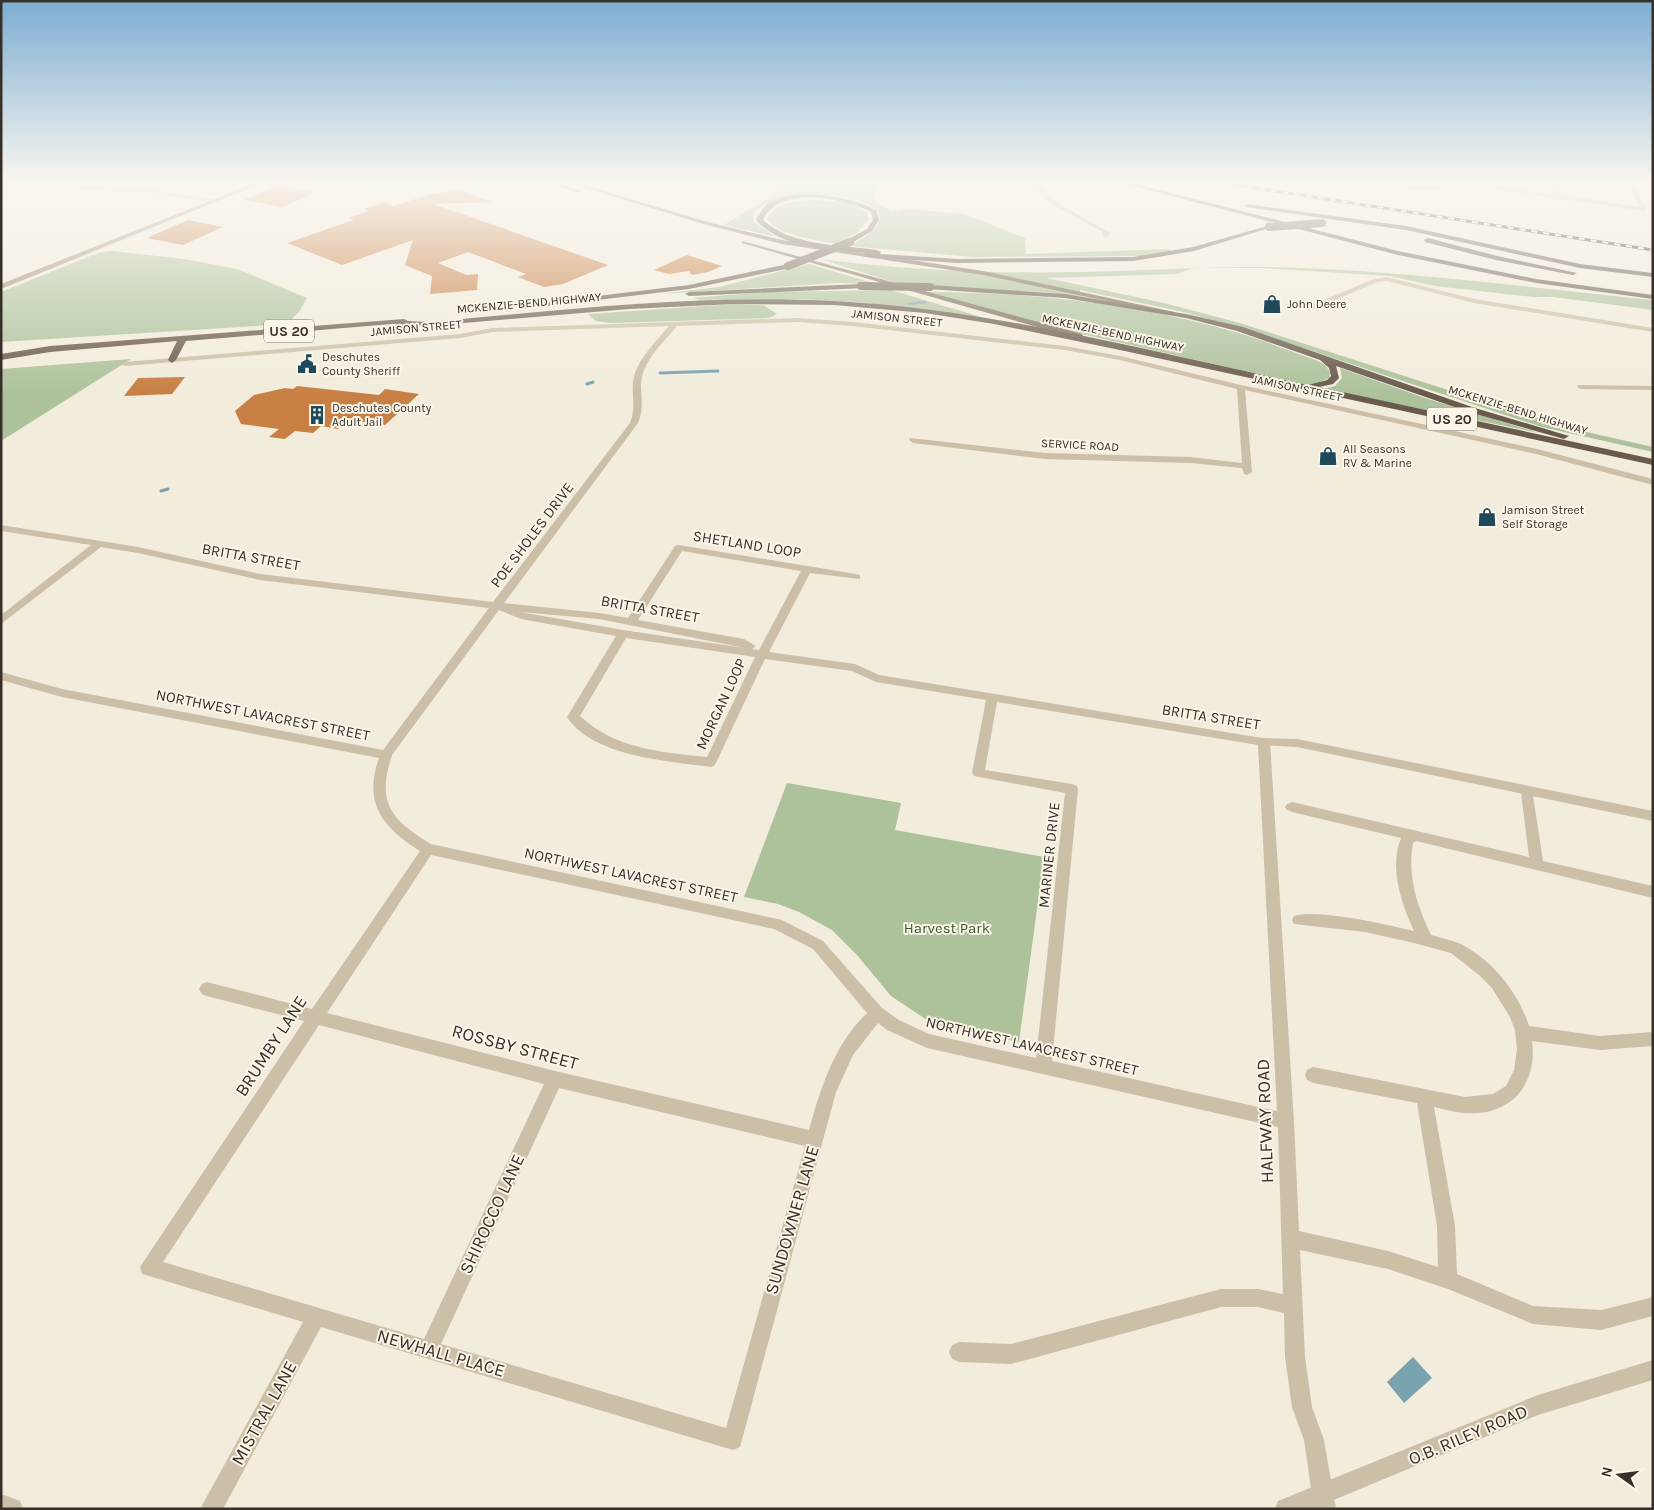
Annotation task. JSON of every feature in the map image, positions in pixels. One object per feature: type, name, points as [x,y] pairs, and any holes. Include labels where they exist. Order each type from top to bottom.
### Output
[{"type":"highway","points":[[432,316],[680,288],[737,279],[788,266],[820,253]]},
{"type":"highway","points":[[881,253],[957,261]]},
{"type":"highway","points":[[868,255],[957,261],[1082,260],[1156,256],[1170,253]]},
{"type":"highway","points":[[1396,253],[1536,281],[1653,297]]},
{"type":"highway","points":[[1419,253],[1516,271],[1653,291]]},
{"type":"highway","points":[[1479,253],[1605,278]]},
{"type":"highway","points":[[1523,253],[1580,266],[1653,275]]},
{"type":"highway","name":"MCKENZIE-BEND HIGHWAY","points":[[395,323],[432,316],[709,293],[861,286],[930,287],[1065,296],[1186,316],[1240,329],[1472,410],[1605,450]]},
{"type":"highway","name":"MCKENZIE-BEND HIGHWAY","points":[[1,357],[50,349],[395,323],[429,324],[673,304],[817,302],[962,316],[1120,347],[1550,441],[1605,450]]},
{"type":"highway","points":[[478,320],[480,327],[478,332]]},
{"type":"highway","points":[[172,360],[183,339]]},
{"type":"highway","name":"MCKENZIE-BEND HIGHWAY","points":[[1,349],[33,346],[50,349]]},
{"type":"highway","points":[[1299,386],[1325,384],[1333,380],[1336,372],[1324,358]]},
{"type":"highway","name":"US 20","points":[[1605,450],[1653,462]]},
{"type":"main road","points":[[1,287],[83,253]]},
{"type":"main road","points":[[787,253],[977,309],[1120,347]]},
{"type":"main road","points":[[856,253],[983,273],[1186,316]]},
{"type":"street","points":[[1306,309],[1376,280],[1387,279],[1474,301],[1653,330]]},
{"type":"street","name":"JAMISON STREET","points":[[125,364],[478,332],[675,324],[821,321],[1056,347],[1120,358],[1241,388],[1545,454],[1653,482]]},
{"type":"street","name":"POE SHOLES DRIVE","points":[[386,755],[395,740],[498,606],[634,423],[640,405],[637,380],[640,369],[675,324]]},
{"type":"street","points":[[1582,387],[1653,388]]},
{"type":"street","name":"SERVICE ROAD","points":[[913,440],[1046,456],[1190,460],[1246,470],[1241,388]]},
{"type":"street","name":"BRITTA STREET","points":[[1,528],[138,550],[260,577],[498,606],[599,616],[744,643],[763,654]]},
{"type":"street","points":[[2,621],[99,544]]},
{"type":"street","name":"SHETLAND LOOP","points":[[631,622],[679,548],[856,577]]},
{"type":"street","name":"SHETLAND LOOP","points":[[763,654],[807,569]]},
{"type":"street","name":"BRITTA STREET","points":[[498,606],[521,616],[623,634],[855,668],[876,678],[992,698],[1264,742],[1297,743],[1527,792],[1653,816]]},
{"type":"street","name":"MORGAN LOOP","points":[[623,634],[573,717],[584,729],[597,738],[625,748],[711,762],[763,654]]},
{"type":"street","name":"NORTHWEST LAVACREST STREET","points":[[1,676],[62,693],[386,755],[379,772],[378,787],[380,803],[386,817],[411,839],[428,849],[777,924],[818,945],[877,1013],[893,1025],[927,1041],[1286,1121]]},
{"type":"street","name":"MARINER DRIVE","points":[[992,698],[978,773],[1072,789],[1044,1066]]},
{"type":"street","name":"HALFWAY ROAD","points":[[1264,742],[1286,1121],[1295,1357],[1302,1407],[1314,1440],[1324,1502]]},
{"type":"street","points":[[1527,792],[1537,864]]},
{"type":"street","points":[[1292,807],[1653,892]]},
{"type":"street","points":[[1416,836],[1408,840],[1403,860],[1403,877],[1413,912],[1426,940]]},
{"type":"street","name":"BRUMBY LANE","points":[[149,1266],[428,849]]},
{"type":"street","points":[[1299,920],[1401,933],[1453,948],[1487,972],[1507,998],[1522,1032],[1526,1055],[1521,1075],[1510,1094],[1489,1103],[1465,1105],[1313,1075]]},
{"type":"street","name":"ROSSBY STREET","points":[[207,988],[555,1079],[814,1140]]},
{"type":"street","name":"SUNDOWNER LANE","points":[[733,1440],[828,1092],[841,1058],[857,1032],[877,1013]]},
{"type":"street","points":[[1522,1032],[1600,1043],[1653,1039]]},
{"type":"street","name":"SHIROCCO LANE","points":[[429,1349],[555,1079]]},
{"type":"street","points":[[1424,1098],[1446,1226],[1448,1280]]},
{"type":"street","points":[[1289,1238],[1388,1260],[1448,1280],[1533,1315],[1601,1320],[1653,1306]]},
{"type":"street","name":"NEWHALL PLACE","points":[[149,1266],[733,1440]]},
{"type":"street","points":[[959,1352],[1010,1354],[1221,1298],[1258,1298],[1293,1305]]},
{"type":"street","name":"MISTRAL LANE","points":[[211,1509],[316,1317]]},
{"type":"street","name":"O.B. RILEY ROAD","points":[[1286,1509],[1324,1502],[1538,1406],[1653,1370]]},
{"type":"street","points":[[1,1505],[12,1509]]},
{"type":"green space","points":[[97,253],[134,253],[184,259],[237,269],[307,298],[299,312],[286,324],[1,342],[1,292]]},
{"type":"green space","points":[[932,253],[1161,253],[1143,256],[972,257]]},
{"type":"green space","points":[[820,259],[885,266],[982,272],[1080,272],[1193,268],[1176,274],[1047,278],[1164,303],[1240,323],[1504,408],[1582,431],[1653,447],[1653,452],[1542,427],[1309,350],[1188,313],[1080,290],[1080,293],[1128,302],[1042,292],[906,286]]},
{"type":"green space","points":[[809,264],[876,284],[836,283],[660,294],[719,287]]},
{"type":"green space","points":[[1256,267],[1306,268],[1405,274],[1653,300],[1653,310],[1553,297],[1533,297],[1435,286],[1390,276],[1262,268],[1200,268]]},
{"type":"green space","points":[[891,290],[991,320],[857,302],[795,299],[700,300],[693,298],[764,292]]},
{"type":"green space","points":[[926,292],[1004,294],[1082,301],[1198,322],[1266,342],[1318,361],[1325,365],[1330,372],[1329,378],[1314,384],[1302,384],[1012,318]]},
{"type":"green space","points":[[735,304],[763,305],[777,314],[769,318],[610,323],[596,321],[588,314]]},
{"type":"green space","points":[[131,359],[1,441],[1,369]]},
{"type":"green space","points":[[1340,368],[1425,398],[1539,433],[1323,389],[1335,386],[1342,378]]},
{"type":"green space","name":"Harvest Park","points":[[787,783],[901,803],[895,830],[1044,857],[1019,1042],[933,1024],[891,996],[857,955],[832,930],[799,912],[778,904],[744,897]]},
{"type":"water","points":[[1413,1357],[1432,1378],[1404,1403],[1387,1382]]},
{"type":"building","points":[[313,253],[375,253],[342,265]]},
{"type":"building","points":[[409,253],[464,253],[438,263],[466,275],[478,274],[477,290],[430,294],[432,276],[405,265]]},
{"type":"building","points":[[472,253],[575,253],[608,265],[563,284],[544,287],[518,277],[526,274]]},
{"type":"building","points":[[687,255],[722,266],[708,272],[692,275],[689,271],[669,274],[654,270]]},
{"type":"building","points":[[185,377],[172,394],[124,396],[138,378]]},
{"type":"building","name":"Deschutes County Adult Jail","points":[[297,386],[379,395],[385,389],[419,394],[385,425],[347,420],[338,429],[321,426],[313,433],[295,431],[285,439],[269,437],[279,429],[241,424],[235,411],[254,395],[285,388],[293,389]]},
{"type":"waterway","points":[[909,304],[925,302]]},
{"type":"waterway","points":[[660,373],[718,371]]},
{"type":"waterway","points":[[587,384],[593,382]]},
{"type":"waterway","points":[[161,491],[168,489]]},
{"type":"place","name":"John Deere","points":[[1272,304]]},
{"type":"place","name":"Deschutes County Sheriff","points":[[307,364]]},
{"type":"place","name":"Deschutes County Adult Jail","points":[[317,415]]},
{"type":"place","name":"All Seasons RV & Marine","points":[[1328,456]]},
{"type":"place","name":"Jamison Street Self Storage","points":[[1487,517]]}]
